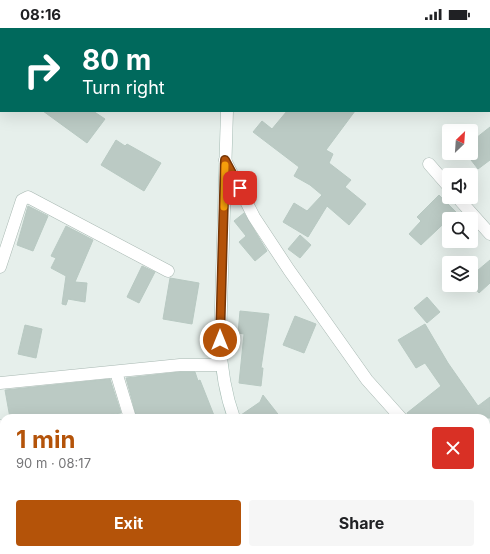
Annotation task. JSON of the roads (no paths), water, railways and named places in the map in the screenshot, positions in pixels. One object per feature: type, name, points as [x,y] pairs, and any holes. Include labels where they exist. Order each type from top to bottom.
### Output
[{"type":"street","points":[[227,112],[219,325],[221,365],[233,414]]},
{"type":"street","points":[[225,160],[254,217],[289,270],[367,380],[397,414]]},
{"type":"street","points":[[429,164],[442,179]]},
{"type":"street","points":[[0,267],[18,210],[22,200],[28,197],[168,271]]},
{"type":"street","points":[[463,204],[490,234]]},
{"type":"street","points":[[0,383],[180,365],[221,365]]},
{"type":"street","points":[[116,372],[129,414]]}]
